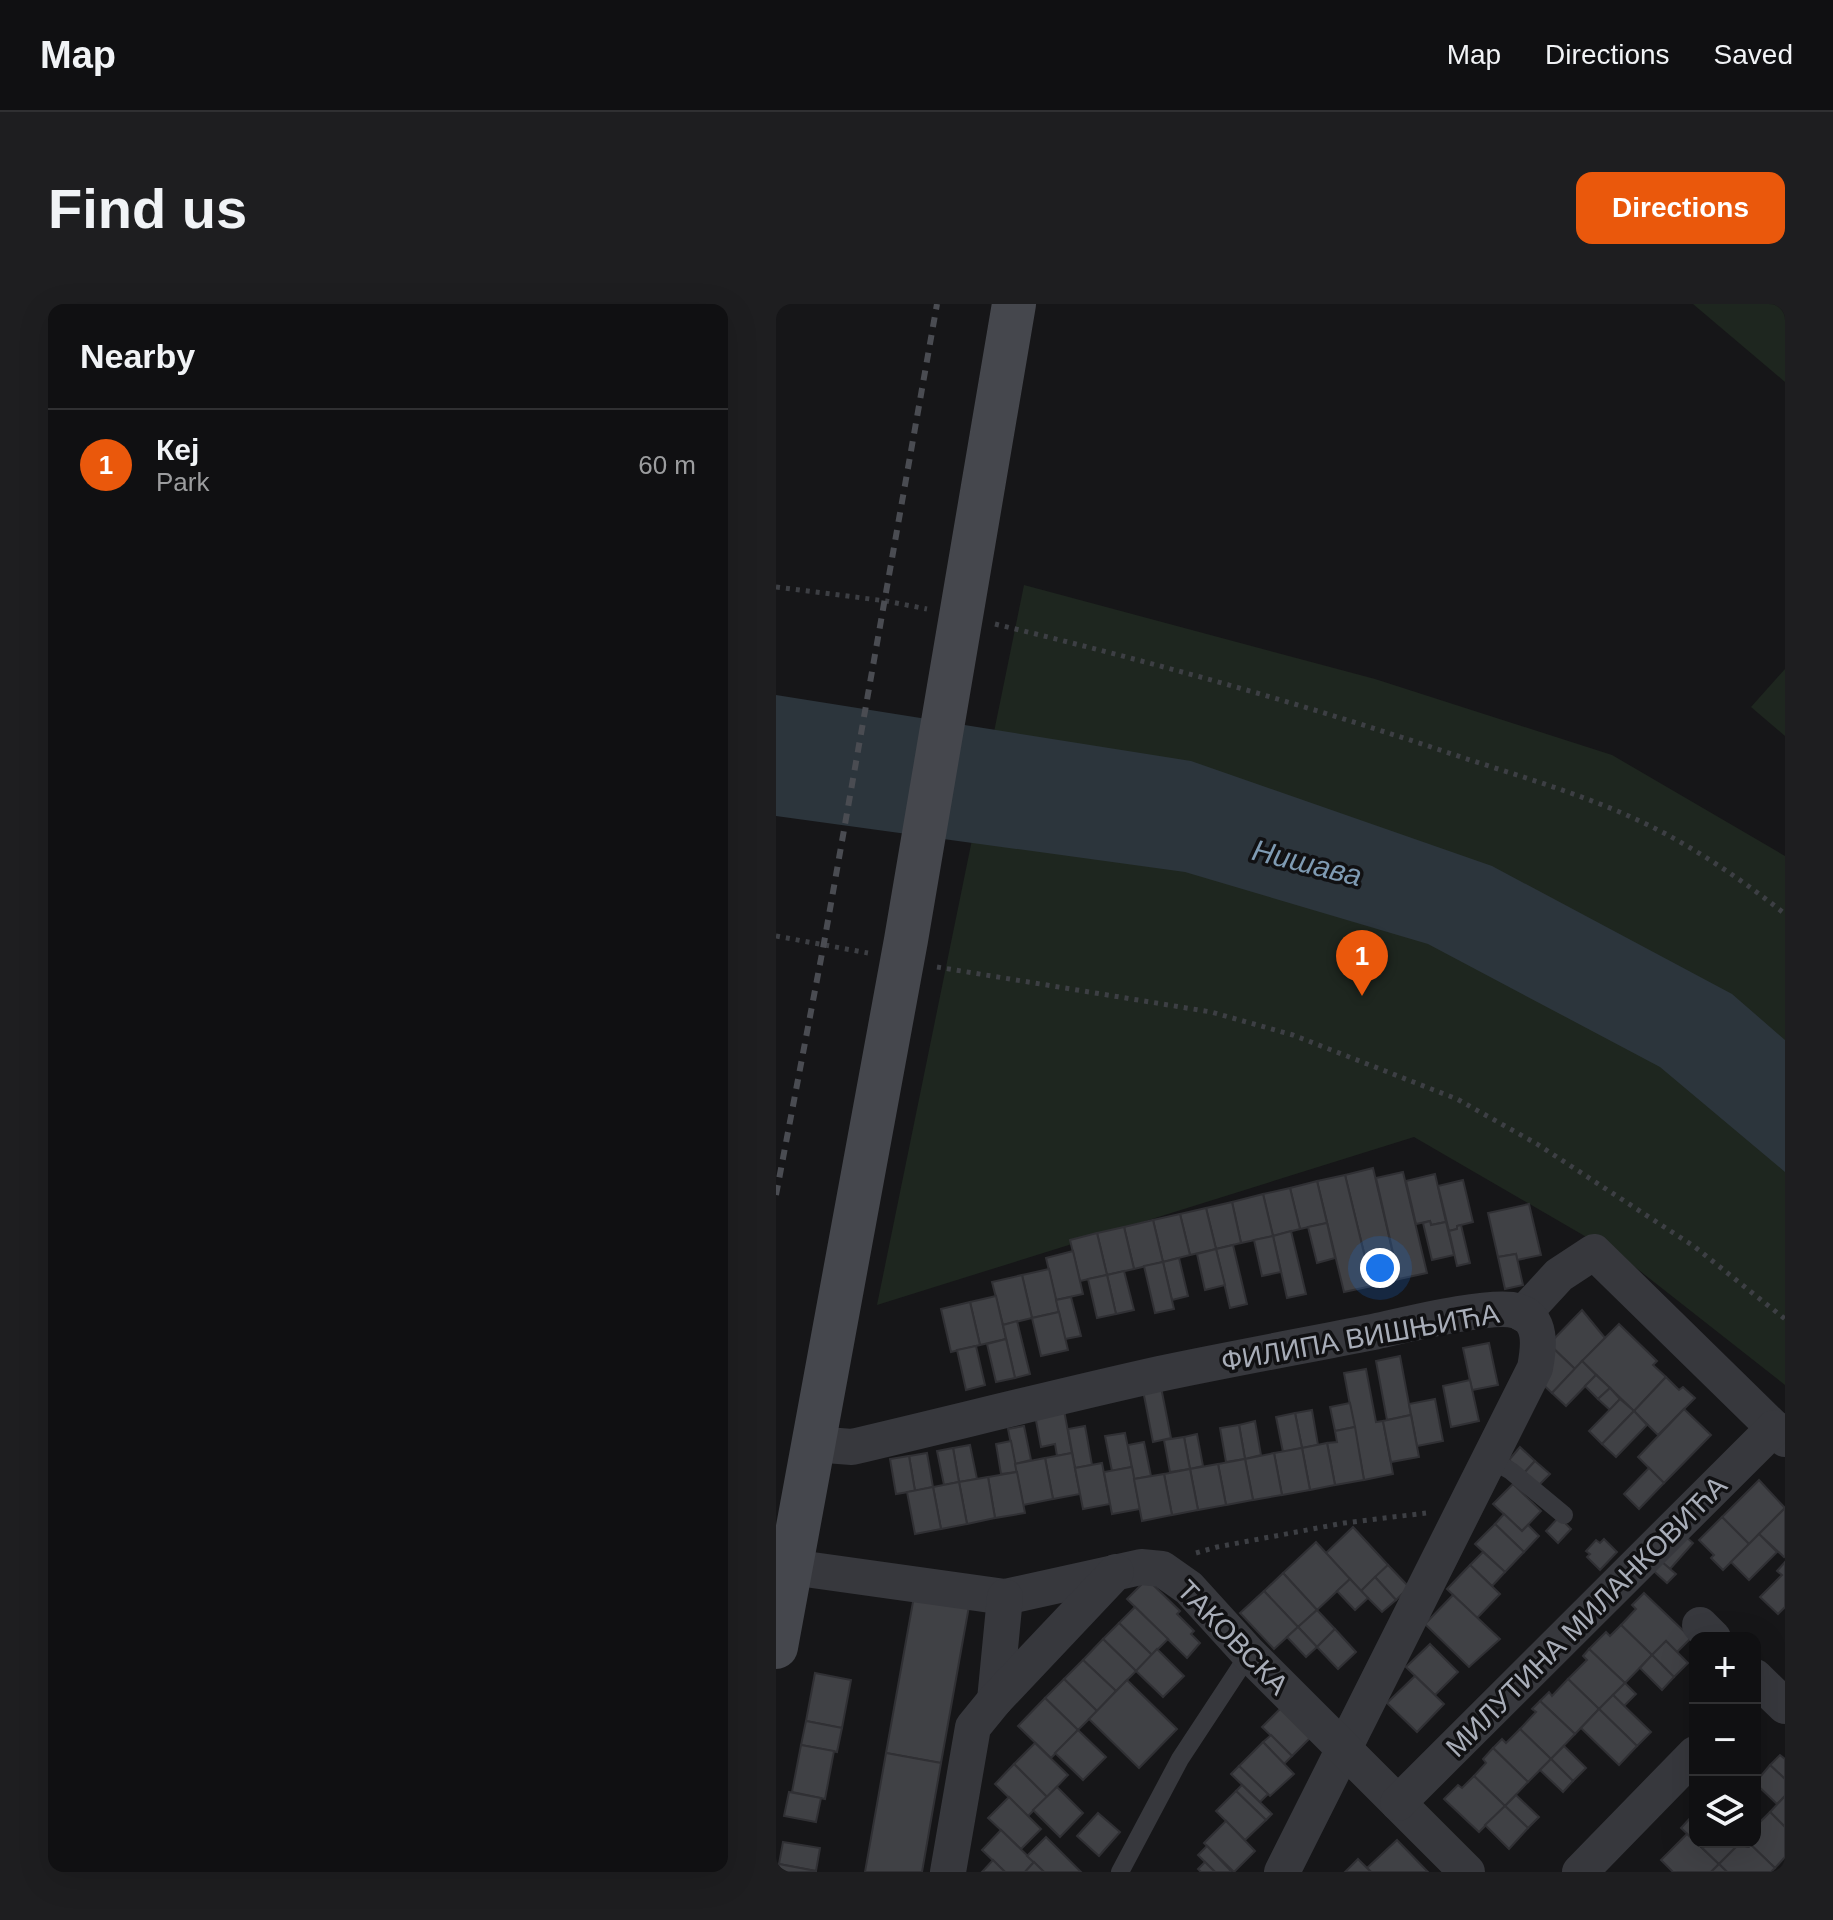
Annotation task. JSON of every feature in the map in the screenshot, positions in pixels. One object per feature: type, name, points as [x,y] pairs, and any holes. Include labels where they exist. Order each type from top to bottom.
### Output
[{"type":"street","points":[[776,1647],[904,950],[1014,304]]},
{"type":"street","points":[[1523,1314],[1559,1275],[1594,1252],[1779,1434]]},
{"type":"street","name":"ФИЛИПА ВИШЊИЋА","points":[[813,1444],[852,1447],[1160,1374],[1433,1320],[1502,1310],[1523,1314],[1537,1332],[1539,1344],[1535,1368],[1344,1751]]},
{"type":"street","name":"МИЛУТИНА МИЛАНКОВИЋА","points":[[1398,1803],[1779,1434]]},
{"type":"street","name":"ТАКОВСКА","points":[[791,1567],[1005,1597],[1141,1567],[1153,1567],[1170,1574],[1189,1588],[1249,1654],[1467,1872]]},
{"type":"street","points":[[948,1872],[973,1727],[1116,1572]]},
{"type":"street","points":[[995,1700],[1005,1597]]},
{"type":"street","points":[[1282,1872],[1344,1751]]},
{"type":"street","points":[[1580,1872],[1689,1760]]},
{"type":"lane","points":[[1488,1458],[1511,1471],[1564,1515]]},
{"type":"lane","points":[[1120,1872],[1180,1759],[1249,1654]]},
{"type":"path","points":[[776,587],[886,601],[961,616],[1162,665],[1319,709],[1591,801],[1673,838],[1748,885],[1785,914]]},
{"type":"path","points":[[776,936],[904,950],[1211,1012],[1293,1035],[1457,1099],[1537,1144],[1695,1247],[1785,1319]]},
{"type":"path","points":[[1153,1567],[1217,1547],[1344,1523],[1463,1508]]},
{"type":"shaded area","points":[[1693,304],[1785,304],[1785,382]]},
{"type":"shaded area","points":[[1024,585],[1375,679],[1612,755],[1785,856],[1785,1385],[1626,1260],[1414,1137],[877,1305]]},
{"type":"shaded area","points":[[1785,669],[1785,736],[1751,707]]},
{"type":"water","name":"Нишава","points":[[776,695],[1191,761],[1492,866],[1732,994],[1785,1040],[1785,1172],[1660,1067],[1428,944],[1185,872],[776,816]]},
{"type":"building","points":[[1373,1168],[1399,1279],[1372,1286],[1345,1175]]},
{"type":"building","points":[[1403,1172],[1427,1273],[1399,1279],[1376,1178]]},
{"type":"building","points":[[1435,1174],[1446,1222],[1416,1224],[1406,1181]]},
{"type":"building","points":[[1345,1175],[1372,1286],[1344,1292],[1317,1181]]},
{"type":"building","points":[[1463,1180],[1473,1222],[1449,1231],[1438,1186]]},
{"type":"building","points":[[1317,1181],[1327,1223],[1300,1229],[1290,1188]]},
{"type":"building","points":[[1290,1188],[1300,1229],[1273,1236],[1263,1194]]},
{"type":"building","points":[[1263,1194],[1273,1236],[1241,1243],[1232,1202]]},
{"type":"building","points":[[1232,1202],[1241,1243],[1216,1249],[1206,1208]]},
{"type":"building","points":[[1529,1204],[1541,1255],[1517,1260],[1516,1254],[1498,1257],[1488,1213]]},
{"type":"building","points":[[1206,1208],[1216,1249],[1190,1255],[1180,1214]]},
{"type":"building","points":[[1180,1214],[1190,1255],[1163,1262],[1153,1220]]},
{"type":"building","points":[[1153,1220],[1163,1262],[1134,1269],[1124,1227]]},
{"type":"building","points":[[1430,1221],[1431,1225],[1446,1222],[1454,1255],[1432,1260],[1423,1223]]},
{"type":"building","points":[[1327,1223],[1335,1258],[1317,1263],[1308,1227]]},
{"type":"building","points":[[1461,1225],[1470,1263],[1457,1266],[1449,1231]]},
{"type":"building","points":[[1124,1227],[1134,1269],[1107,1275],[1097,1233]]},
{"type":"building","points":[[1291,1231],[1306,1294],[1287,1298],[1273,1236]]},
{"type":"building","points":[[1097,1233],[1107,1275],[1080,1281],[1070,1240]]},
{"type":"building","points":[[1273,1236],[1281,1272],[1262,1276],[1254,1240]]},
{"type":"building","points":[[1233,1245],[1247,1304],[1230,1308],[1216,1249]]},
{"type":"building","points":[[1216,1249],[1225,1285],[1205,1290],[1197,1254]]},
{"type":"building","points":[[1073,1251],[1083,1294],[1056,1300],[1046,1258]]},
{"type":"building","points":[[1516,1254],[1523,1285],[1505,1289],[1498,1257]]},
{"type":"building","points":[[1179,1258],[1188,1296],[1172,1300],[1163,1262]]},
{"type":"building","points":[[1163,1262],[1174,1309],[1155,1313],[1144,1266]]},
{"type":"building","points":[[1049,1269],[1059,1312],[1032,1318],[1022,1275]]},
{"type":"building","points":[[1124,1271],[1134,1310],[1116,1314],[1107,1275]]},
{"type":"building","points":[[1022,1275],[1032,1318],[1003,1325],[992,1282]]},
{"type":"building","points":[[1107,1275],[1116,1314],[1097,1318],[1088,1279]]},
{"type":"building","points":[[996,1296],[1006,1339],[980,1345],[970,1302]]},
{"type":"building","points":[[1071,1297],[1081,1336],[1065,1339],[1056,1300]]},
{"type":"building","points":[[970,1302],[980,1345],[951,1352],[941,1309]]},
{"type":"building","points":[[1582,1310],[1605,1338],[1575,1369],[1549,1344]]},
{"type":"building","points":[[1059,1312],[1068,1350],[1041,1356],[1032,1318]]},
{"type":"building","points":[[1017,1321],[1030,1374],[1015,1378],[1003,1325]]},
{"type":"building","points":[[1619,1324],[1657,1361],[1653,1365],[1666,1377],[1634,1411],[1582,1361]]},
{"type":"building","points":[[1006,1339],[1015,1378],[996,1382],[987,1344]]},
{"type":"building","points":[[1489,1343],[1498,1385],[1472,1390],[1463,1348]]},
{"type":"building","points":[[976,1346],[985,1385],[966,1390],[957,1350]]},
{"type":"building","points":[[1554,1349],[1575,1369],[1552,1393],[1531,1373]]},
{"type":"building","points":[[1400,1356],[1411,1415],[1387,1420],[1376,1361]]},
{"type":"building","points":[[1582,1361],[1596,1375],[1566,1406],[1552,1393]]},
{"type":"building","points":[[1366,1369],[1376,1422],[1383,1421],[1393,1474],[1364,1480],[1344,1373]]},
{"type":"building","points":[[1596,1375],[1610,1388],[1598,1399],[1585,1386]]},
{"type":"building","points":[[1666,1377],[1679,1390],[1683,1387],[1695,1398],[1658,1435],[1634,1411]]},
{"type":"building","points":[[1470,1380],[1479,1421],[1451,1427],[1443,1386]]},
{"type":"building","points":[[1160,1382],[1171,1438],[1153,1442],[1142,1385]]},
{"type":"building","points":[[1610,1388],[1620,1399],[1610,1410],[1598,1399]]},
{"type":"building","points":[[1435,1399],[1443,1441],[1417,1446],[1409,1404]]},
{"type":"building","points":[[1620,1399],[1634,1411],[1602,1444],[1589,1431]]},
{"type":"building","points":[[1350,1403],[1355,1427],[1335,1431],[1330,1407]]},
{"type":"building","points":[[1063,1405],[1072,1453],[1057,1456],[1055,1444],[1041,1447],[1034,1410]]},
{"type":"building","points":[[1684,1409],[1711,1435],[1664,1483],[1638,1457]]},
{"type":"building","points":[[1312,1410],[1318,1445],[1302,1448],[1295,1413]]},
{"type":"building","points":[[1634,1411],[1647,1425],[1616,1457],[1602,1444]]},
{"type":"building","points":[[1295,1413],[1302,1448],[1283,1452],[1276,1417]]},
{"type":"building","points":[[1411,1415],[1419,1457],[1391,1462],[1383,1421]]},
{"type":"building","points":[[1255,1421],[1261,1455],[1245,1459],[1239,1425]]},
{"type":"building","points":[[1239,1425],[1245,1459],[1226,1462],[1220,1428]]},
{"type":"building","points":[[1024,1426],[1031,1460],[1015,1464],[1008,1429]]},
{"type":"building","points":[[1085,1426],[1092,1465],[1075,1468],[1068,1429]]},
{"type":"building","points":[[1355,1427],[1364,1480],[1335,1485],[1327,1443],[1337,1442],[1335,1431]]},
{"type":"building","points":[[1125,1433],[1132,1467],[1112,1471],[1105,1436]]},
{"type":"building","points":[[1197,1434],[1203,1466],[1190,1469],[1184,1437]]},
{"type":"building","points":[[1184,1437],[1190,1469],[1170,1472],[1164,1440]]},
{"type":"building","points":[[1011,1441],[1017,1472],[1001,1474],[996,1444]]},
{"type":"building","points":[[1144,1442],[1151,1476],[1134,1479],[1128,1445]]},
{"type":"building","points":[[1327,1443],[1335,1485],[1310,1490],[1302,1448]]},
{"type":"building","points":[[970,1445],[977,1479],[959,1482],[953,1448]]},
{"type":"building","points":[[1520,1447],[1535,1461],[1524,1473],[1509,1460]]},
{"type":"building","points":[[953,1448],[959,1482],[944,1485],[937,1451]]},
{"type":"building","points":[[1302,1448],[1310,1490],[1282,1495],[1274,1453]]},
{"type":"building","points":[[927,1453],[933,1487],[915,1491],[909,1456]]},
{"type":"building","points":[[1072,1453],[1080,1494],[1053,1499],[1045,1458]]},
{"type":"building","points":[[1274,1453],[1282,1495],[1253,1500],[1245,1459]]},
{"type":"building","points":[[909,1456],[915,1491],[896,1494],[890,1459]]},
{"type":"building","points":[[1045,1458],[1053,1499],[1023,1505],[1015,1464]]},
{"type":"building","points":[[1245,1459],[1253,1500],[1226,1505],[1218,1464]]},
{"type":"building","points":[[1535,1461],[1550,1474],[1538,1486],[1524,1473]]},
{"type":"building","points":[[1102,1463],[1110,1504],[1083,1509],[1075,1468]]},
{"type":"building","points":[[1218,1464],[1226,1505],[1198,1510],[1190,1469]]},
{"type":"building","points":[[1132,1467],[1140,1509],[1112,1514],[1104,1472]]},
{"type":"building","points":[[1649,1468],[1664,1483],[1639,1509],[1624,1494]]},
{"type":"building","points":[[1190,1469],[1198,1510],[1172,1515],[1164,1474]]},
{"type":"building","points":[[1017,1472],[1025,1513],[995,1518],[988,1477]]},
{"type":"building","points":[[1164,1474],[1172,1515],[1142,1521],[1134,1479]]},
{"type":"building","points":[[988,1477],[995,1518],[967,1524],[959,1482]]},
{"type":"building","points":[[1759,1480],[1785,1508],[1749,1544],[1722,1517]]},
{"type":"building","points":[[959,1482],[967,1524],[941,1529],[933,1487]]},
{"type":"building","points":[[1513,1484],[1541,1511],[1522,1531],[1493,1504]]},
{"type":"building","points":[[933,1487],[941,1529],[915,1534],[907,1492]]},
{"type":"building","points":[[1785,1508],[1785,1556],[1784,1557],[1759,1534]]},
{"type":"building","points":[[1504,1514],[1522,1531],[1528,1525],[1539,1536],[1524,1552],[1495,1524]]},
{"type":"building","points":[[1559,1517],[1571,1529],[1558,1543],[1546,1531]]},
{"type":"building","points":[[1722,1517],[1749,1544],[1723,1570],[1699,1540]]},
{"type":"building","points":[[1495,1524],[1524,1552],[1505,1572],[1475,1544]]},
{"type":"building","points":[[1353,1527],[1388,1565],[1361,1591],[1326,1553]]},
{"type":"building","points":[[1678,1530],[1693,1543],[1670,1569],[1655,1556]]},
{"type":"building","points":[[1759,1534],[1777,1552],[1749,1580],[1731,1562]]},
{"type":"building","points":[[1604,1539],[1617,1552],[1600,1570],[1587,1557],[1590,1554],[1586,1551],[1596,1540],[1600,1543]]},
{"type":"building","points":[[1316,1542],[1350,1579],[1317,1610],[1283,1573]]},
{"type":"building","points":[[1483,1552],[1505,1572],[1492,1586],[1470,1565]]},
{"type":"building","points":[[1655,1556],[1676,1574],[1667,1583],[1647,1565]]},
{"type":"building","points":[[1785,1562],[1785,1607],[1778,1614],[1760,1597],[1782,1575],[1777,1571]]},
{"type":"building","points":[[1388,1565],[1409,1587],[1396,1600],[1375,1577]]},
{"type":"building","points":[[1470,1565],[1500,1594],[1477,1618],[1447,1589]]},
{"type":"building","points":[[1283,1573],[1317,1610],[1298,1627],[1264,1591]]},
{"type":"building","points":[[1375,1577],[1396,1600],[1382,1612],[1361,1591]]},
{"type":"building","points":[[1147,1579],[1180,1611],[1177,1614],[1194,1631],[1191,1634],[1200,1643],[1187,1658],[1127,1599]]},
{"type":"building","points":[[1350,1579],[1368,1598],[1355,1610],[1337,1591]]},
{"type":"building","points":[[916,1585],[971,1595],[941,1763],[886,1753]]},
{"type":"building","points":[[1264,1591],[1298,1627],[1274,1649],[1240,1613]]},
{"type":"building","points":[[1644,1593],[1689,1636],[1689,1640],[1677,1652],[1666,1641],[1652,1655],[1621,1625],[1636,1609],[1632,1605]]},
{"type":"building","points":[[1453,1595],[1500,1639],[1469,1667],[1425,1624]]},
{"type":"building","points":[[1135,1607],[1168,1639],[1152,1655],[1119,1623]]},
{"type":"building","points":[[1317,1610],[1335,1629],[1317,1647],[1298,1627]]},
{"type":"building","points":[[1119,1623],[1152,1655],[1136,1671],[1103,1639]]},
{"type":"building","points":[[1621,1625],[1652,1655],[1625,1683],[1589,1649],[1606,1632],[1610,1636]]},
{"type":"building","points":[[1298,1627],[1317,1647],[1306,1657],[1287,1637]]},
{"type":"building","points":[[1335,1629],[1356,1652],[1338,1669],[1317,1647]]},
{"type":"building","points":[[1103,1639],[1136,1671],[1116,1691],[1083,1660]]},
{"type":"building","points":[[1666,1641],[1688,1663],[1674,1677],[1652,1655]]},
{"type":"building","points":[[1430,1644],[1458,1672],[1435,1695],[1406,1667]]},
{"type":"building","points":[[1157,1649],[1184,1676],[1163,1697],[1136,1671]]},
{"type":"building","points":[[1589,1649],[1625,1683],[1599,1709],[1568,1679],[1587,1660],[1583,1656]]},
{"type":"building","points":[[1652,1655],[1674,1677],[1662,1690],[1640,1668]]},
{"type":"building","points":[[1083,1660],[1116,1691],[1097,1711],[1064,1679]]},
{"type":"building","points":[[815,1673],[851,1680],[842,1728],[806,1721]]},
{"type":"building","points":[[1415,1676],[1444,1704],[1417,1732],[1387,1703]]},
{"type":"building","points":[[1064,1679],[1097,1711],[1078,1730],[1045,1698]]},
{"type":"building","points":[[1568,1679],[1599,1709],[1575,1734],[1540,1701],[1549,1692],[1552,1696]]},
{"type":"building","points":[[1127,1680],[1177,1729],[1139,1768],[1089,1719]]},
{"type":"building","points":[[1625,1683],[1636,1694],[1624,1706],[1613,1695]]},
{"type":"building","points":[[1613,1695],[1651,1732],[1637,1746],[1599,1709]]},
{"type":"building","points":[[1045,1698],[1078,1730],[1051,1758],[1018,1726]]},
{"type":"building","points":[[1540,1701],[1575,1734],[1551,1759],[1520,1729],[1536,1712],[1532,1709]]},
{"type":"building","points":[[1283,1706],[1313,1735],[1292,1756],[1262,1727]]},
{"type":"building","points":[[1599,1709],[1637,1746],[1619,1765],[1581,1728]]},
{"type":"building","points":[[806,1721],[842,1728],[837,1752],[801,1745]]},
{"type":"building","points":[[1520,1729],[1551,1759],[1528,1782],[1493,1748],[1502,1739],[1506,1743]]},
{"type":"building","points":[[1078,1730],[1106,1757],[1083,1780],[1055,1753]]},
{"type":"building","points":[[1271,1735],[1292,1756],[1284,1764],[1263,1742]]},
{"type":"building","points":[[1263,1742],[1294,1774],[1270,1796],[1239,1766]]},
{"type":"building","points":[[1035,1743],[1068,1775],[1047,1797],[1014,1764]]},
{"type":"building","points":[[801,1745],[834,1751],[825,1799],[792,1792]]},
{"type":"building","points":[[1564,1746],[1586,1768],[1573,1781],[1551,1759]]},
{"type":"building","points":[[1493,1748],[1528,1782],[1505,1806],[1474,1776],[1486,1763],[1483,1759]]},
{"type":"building","points":[[886,1753],[941,1763],[922,1872],[865,1872]]},
{"type":"building","points":[[1780,1755],[1785,1759],[1785,1779],[1770,1765]]},
{"type":"building","points":[[1551,1759],[1573,1781],[1563,1792],[1540,1770]]},
{"type":"building","points":[[1014,1764],[1047,1797],[1028,1816],[995,1784]]},
{"type":"building","points":[[1770,1765],[1785,1779],[1785,1796],[1777,1804],[1761,1789],[1761,1776]]},
{"type":"building","points":[[1239,1766],[1268,1794],[1260,1802],[1231,1774]]},
{"type":"building","points":[[1474,1776],[1505,1806],[1479,1832],[1444,1799],[1458,1785],[1462,1788]]},
{"type":"building","points":[[1242,1785],[1272,1814],[1266,1820],[1236,1791]]},
{"type":"building","points":[[1057,1787],[1083,1813],[1060,1837],[1033,1810]]},
{"type":"building","points":[[1236,1791],[1266,1820],[1245,1840],[1216,1811]]},
{"type":"building","points":[[789,1792],[821,1798],[816,1822],[784,1816]]},
{"type":"building","points":[[1516,1795],[1539,1817],[1528,1828],[1505,1806]]},
{"type":"building","points":[[1785,1796],[1785,1827],[1770,1812]]},
{"type":"building","points":[[1009,1797],[1041,1829],[1021,1849],[988,1818]]},
{"type":"building","points":[[1505,1806],[1528,1828],[1509,1849],[1485,1825]]},
{"type":"building","points":[[1770,1812],[1785,1827],[1785,1857],[1775,1868],[1754,1848],[1761,1848],[1761,1821]]},
{"type":"building","points":[[1098,1813],[1120,1832],[1099,1856],[1077,1836]]},
{"type":"building","points":[[1689,1819],[1689,1835],[1681,1828]]},
{"type":"building","points":[[1226,1821],[1255,1851],[1234,1872],[1204,1843]]},
{"type":"building","points":[[1001,1830],[1034,1862],[1025,1872],[1005,1872],[982,1850]]},
{"type":"building","points":[[1687,1834],[1689,1848],[1702,1848],[1719,1864],[1711,1872],[1673,1872],[1661,1860]]},
{"type":"building","points":[[1046,1837],[1081,1872],[1044,1872],[1027,1856]]},
{"type":"building","points":[[1397,1840],[1428,1872],[1371,1872],[1367,1868]]},
{"type":"building","points":[[783,1842],[820,1848],[816,1871],[779,1864]]},
{"type":"building","points":[[1207,1846],[1231,1871],[1215,1872],[1198,1855]]},
{"type":"building","points":[[1702,1848],[1735,1848],[1719,1864]]},
{"type":"building","points":[[1735,1848],[1754,1848],[1775,1868],[1771,1872],[1727,1872],[1719,1864]]},
{"type":"building","points":[[1358,1859],[1371,1872],[1345,1872]]},
{"type":"building","points":[[993,1860],[1005,1872],[982,1872]]},
{"type":"building","points":[[1034,1862],[1044,1872],[1025,1872]]},
{"type":"building","points":[[1205,1862],[1215,1872],[1201,1872],[1198,1869]]},
{"type":"building","points":[[779,1864],[816,1871],[816,1872],[778,1872]]},
{"type":"building","points":[[1719,1864],[1727,1872],[1711,1872]]},
{"type":"railway","points":[[776,1195],[824,943],[937,304]]},
{"type":"place","name":"Кеј","points":[[1362,996]]}]
